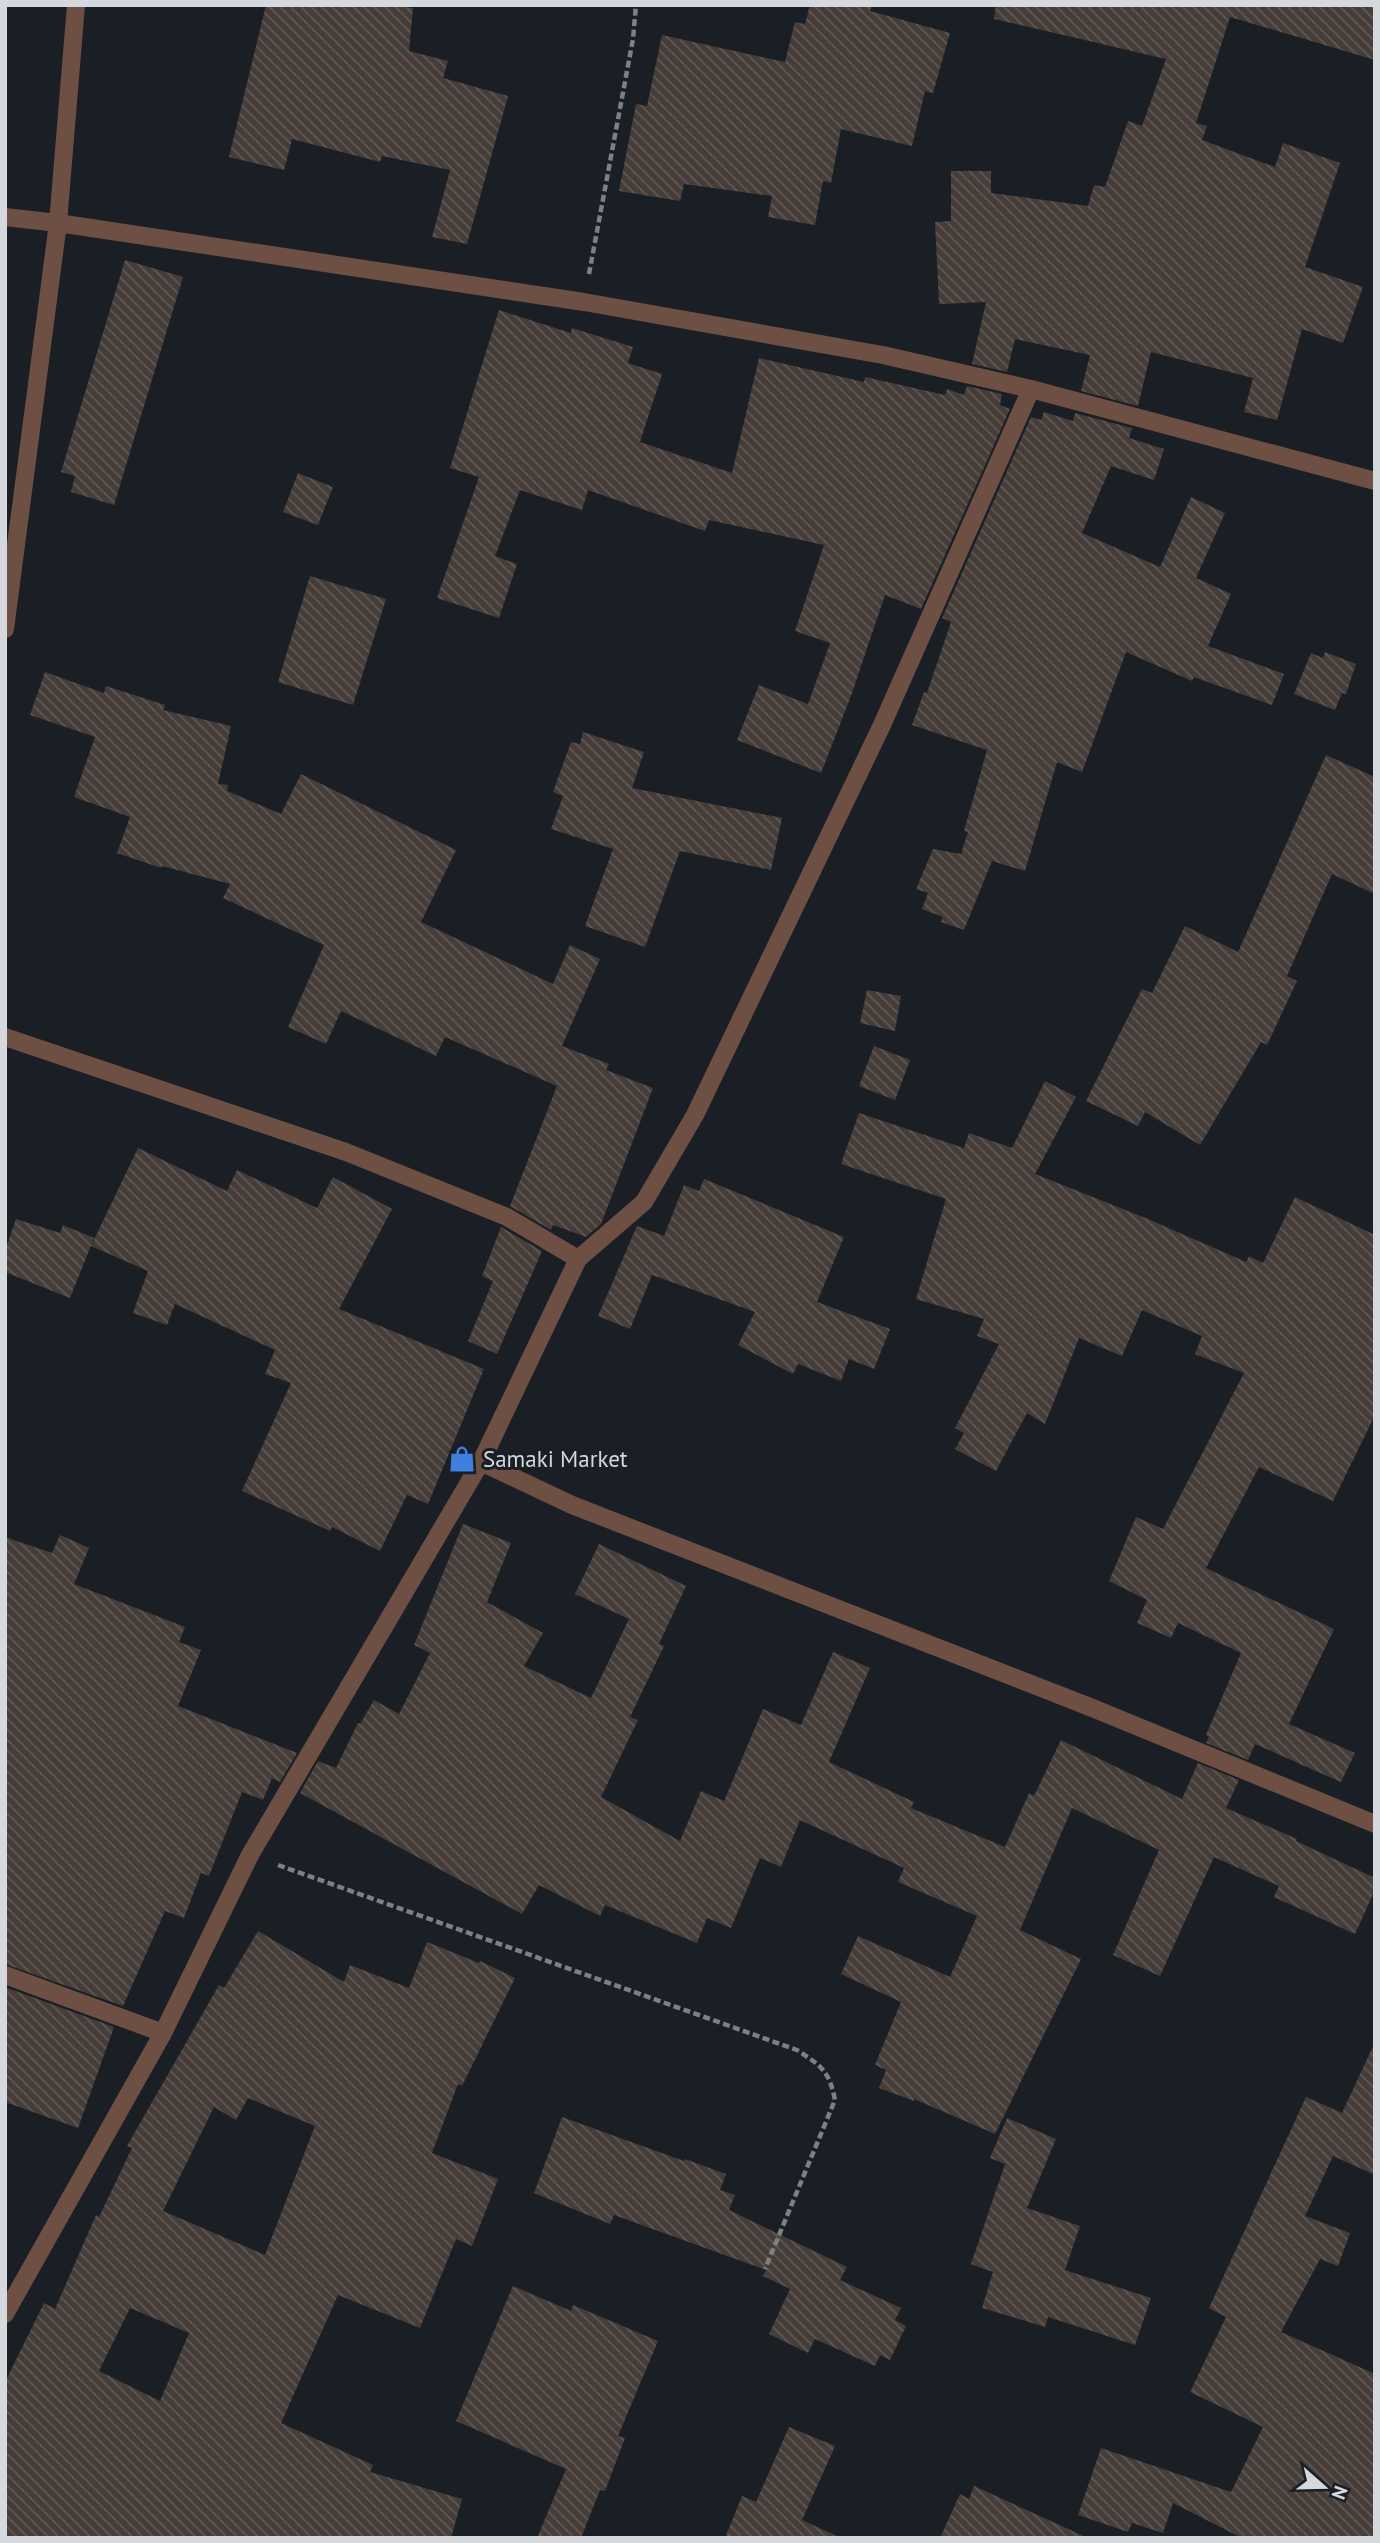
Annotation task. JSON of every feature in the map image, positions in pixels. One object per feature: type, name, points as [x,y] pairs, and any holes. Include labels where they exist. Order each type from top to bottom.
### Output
[{"type":"street","points":[[5,629],[58,223],[76,5]]},
{"type":"street","points":[[5,217],[584,302],[883,355],[1031,389],[1375,481]]},
{"type":"street","points":[[5,2314],[163,2033],[250,1855],[481,1462],[578,1259],[644,1202],[695,1115],[882,725],[1031,389]]},
{"type":"street","points":[[5,1037],[346,1152],[507,1217],[578,1259]]},
{"type":"street","points":[[481,1462],[572,1505],[1090,1707],[1375,1824]]},
{"type":"street","points":[[5,1975],[163,2033]]},
{"type":"path","points":[[584,302],[633,39],[636,5]]},
{"type":"path","points":[[250,1855],[797,2050],[825,2068],[835,2100],[765,2269]]},
{"type":"building","points":[[266,5],[387,5],[413,8],[409,51],[448,61],[443,78],[508,96],[467,244],[432,237],[450,170],[382,156],[380,162],[292,139],[284,170],[229,157]]},
{"type":"building","points":[[810,5],[872,5],[870,11],[950,33],[933,93],[925,91],[912,146],[841,129],[831,183],[823,181],[815,225],[768,217],[772,196],[684,184],[680,201],[619,191],[636,104],[647,106],[662,35],[785,62],[795,22],[805,24]]},
{"type":"building","points":[[996,5],[1375,5],[1375,60],[1230,17],[1196,123],[1207,126],[1202,140],[1275,167],[1283,143],[1340,163],[1305,267],[1363,287],[1343,343],[1302,329],[1277,420],[1244,412],[1253,378],[1151,352],[1138,406],[1081,391],[1090,355],[1015,339],[1007,372],[972,364],[986,302],[939,304],[935,222],[951,221],[951,171],[991,171],[991,193],[1088,206],[1094,185],[1105,187],[1128,121],[1142,126],[1166,59],[994,19]]},
{"type":"building","points":[[125,260],[183,277],[114,505],[71,492],[75,476],[61,472]]},
{"type":"building","points":[[499,310],[571,333],[572,328],[633,347],[628,363],[662,374],[640,442],[732,473],[759,358],[864,382],[865,377],[945,395],[947,389],[964,395],[967,386],[1002,394],[1000,405],[1010,409],[921,609],[885,595],[851,696],[821,773],[737,740],[759,685],[808,704],[830,643],[795,631],[824,545],[709,520],[705,531],[588,490],[582,510],[520,490],[495,556],[517,564],[499,618],[437,598],[479,477],[450,468]]},
{"type":"building","points":[[1044,412],[1073,421],[1075,413],[1132,428],[1129,438],[1164,449],[1154,480],[1111,466],[1082,533],[1160,567],[1191,497],[1225,513],[1196,578],[1231,594],[1208,646],[1284,674],[1272,705],[1194,677],[1192,681],[1126,652],[1082,772],[1057,762],[1025,871],[992,861],[964,930],[941,922],[943,917],[922,909],[928,893],[916,889],[933,849],[961,854],[968,832],[964,831],[987,750],[912,725],[924,692],[927,693],[951,622],[942,618],[1031,417],[1041,420]]},
{"type":"building","points":[[298,473],[333,487],[318,525],[283,512]]},
{"type":"building","points":[[310,576],[386,599],[353,705],[278,682]]},
{"type":"building","points":[[1325,652],[1356,664],[1346,694],[1342,693],[1335,710],[1294,694],[1311,653],[1323,658]]},
{"type":"building","points":[[45,672],[104,693],[106,686],[165,705],[163,710],[231,726],[218,784],[228,785],[227,791],[281,814],[301,774],[456,850],[421,922],[553,984],[570,945],[600,959],[562,1046],[609,1064],[606,1070],[653,1088],[601,1224],[586,1237],[553,1225],[551,1230],[510,1206],[557,1086],[445,1037],[436,1056],[341,1011],[326,1044],[288,1027],[324,945],[223,898],[230,884],[162,866],[161,868],[117,853],[130,817],[74,797],[95,737],[30,715]]},
{"type":"building","points":[[583,732],[644,752],[632,788],[782,818],[771,870],[680,851],[645,947],[585,926],[613,849],[551,829],[563,796],[553,792],[571,742],[580,744]]},
{"type":"building","points":[[1326,755],[1375,777],[1375,894],[1332,874],[1287,976],[1297,981],[1267,1045],[1261,1042],[1200,1145],[1145,1112],[1138,1126],[1086,1101],[1142,989],[1152,993],[1185,926],[1238,952]]},
{"type":"building","points":[[867,990],[901,996],[895,1031],[860,1023]]},
{"type":"building","points":[[874,1046],[910,1060],[895,1100],[859,1086]]},
{"type":"building","points":[[1045,1081],[1076,1097],[1035,1174],[1246,1262],[1249,1256],[1263,1263],[1295,1197],[1375,1235],[1375,1415],[1333,1501],[1259,1467],[1206,1568],[1334,1629],[1289,1724],[1355,1753],[1341,1782],[1255,1744],[1248,1760],[1206,1743],[1209,1737],[1206,1735],[1241,1653],[1178,1623],[1171,1638],[1137,1623],[1147,1600],[1109,1581],[1136,1517],[1163,1529],[1244,1373],[1195,1354],[1202,1336],[1142,1310],[1122,1356],[1079,1338],[1045,1424],[1027,1413],[996,1471],[955,1449],[964,1433],[955,1428],[999,1344],[977,1336],[984,1319],[916,1299],[946,1199],[841,1164],[859,1113],[964,1148],[969,1133],[1012,1148]]},
{"type":"building","points":[[138,1148],[227,1191],[237,1170],[317,1208],[333,1177],[392,1209],[339,1309],[484,1369],[428,1504],[407,1495],[380,1551],[332,1527],[330,1531],[242,1491],[291,1383],[265,1374],[275,1350],[175,1304],[167,1325],[133,1313],[148,1271],[91,1246]]},
{"type":"building","points":[[704,1179],[844,1237],[817,1302],[890,1329],[874,1369],[849,1359],[841,1381],[798,1364],[793,1374],[738,1345],[755,1312],[652,1275],[630,1329],[598,1316],[637,1226],[664,1236],[684,1185],[699,1191]]},
{"type":"building","points":[[16,1219],[60,1233],[63,1225],[94,1238],[70,1298],[5,1272],[5,1251]]},
{"type":"building","points":[[501,1227],[542,1251],[497,1354],[468,1341],[493,1281],[482,1276]]},
{"type":"building","points":[[463,1524],[511,1543],[487,1602],[543,1633],[524,1666],[591,1698],[629,1619],[575,1594],[599,1544],[686,1586],[659,1644],[664,1646],[630,1717],[638,1720],[601,1797],[680,1841],[701,1791],[724,1801],[763,1709],[801,1725],[833,1652],[870,1668],[829,1762],[914,1802],[911,1808],[1005,1847],[1029,1793],[1034,1796],[1061,1740],[1182,1799],[1198,1763],[1239,1780],[1226,1808],[1297,1839],[1296,1841],[1375,1878],[1375,1890],[1355,1934],[1274,1897],[1279,1886],[1214,1857],[1160,1976],[1113,1955],[1159,1850],[1072,1808],[1020,1930],[1081,1959],[995,2134],[914,2099],[879,2088],[886,2070],[875,2065],[901,2002],[841,1974],[858,1936],[950,1977],[977,1916],[898,1882],[904,1868],[800,1820],[781,1867],[760,1858],[731,1928],[707,1918],[697,1943],[605,1905],[600,1916],[539,1885],[522,1914],[300,1793],[318,1761],[336,1768],[358,1723],[360,1724],[374,1700],[399,1714],[430,1653],[414,1645]]},
{"type":"building","points":[[60,1535],[89,1548],[74,1584],[185,1627],[179,1642],[201,1650],[178,1706],[297,1753],[280,1782],[272,1778],[263,1800],[242,1792],[209,1876],[201,1873],[184,1918],[165,1911],[123,2006],[5,1964],[5,1537],[52,1553]]},
{"type":"building","points":[[258,1931],[344,1982],[350,1965],[409,1988],[427,1942],[479,1963],[480,1961],[515,1978],[462,2086],[458,2084],[432,2153],[498,2179],[472,2246],[456,2239],[420,2328],[338,2295],[281,2423],[373,2465],[370,2472],[462,2499],[451,2538],[5,2538],[5,2382],[44,2303],[55,2309],[96,2215],[99,2217],[132,2148],[127,2146],[219,1985],[224,1988]],"holes":[[[248,2098],[315,2126],[265,2255],[163,2211],[214,2107],[236,2120]],[[130,2308],[189,2333],[160,2401],[99,2371]]]},
{"type":"building","points":[[5,1987],[114,2027],[78,2128],[5,2102]]},
{"type":"building","points":[[1375,2042],[1375,2175],[1333,2156],[1305,2216],[1350,2233],[1338,2266],[1320,2259],[1281,2332],[1375,2374],[1375,2538],[1242,2538],[1173,2503],[1163,2533],[1132,2523],[1128,2532],[1078,2515],[1101,2448],[1231,2492],[1263,2427],[1190,2392],[1226,2317],[1209,2308],[1306,2097],[1342,2113]]},
{"type":"building","points":[[562,2117],[726,2174],[720,2190],[735,2195],[729,2210],[847,2267],[840,2280],[901,2308],[895,2320],[906,2326],[890,2360],[880,2355],[875,2366],[815,2339],[808,2353],[769,2334],[790,2289],[763,2276],[766,2270],[614,2215],[610,2224],[534,2193]]},
{"type":"building","points":[[1007,2118],[1056,2139],[1027,2208],[1080,2226],[1065,2270],[1151,2298],[1135,2345],[1048,2317],[1045,2327],[982,2308],[993,2272],[971,2264],[1005,2164],[990,2158]]},
{"type":"building","points":[[513,2286],[571,2311],[573,2305],[658,2341],[618,2436],[625,2438],[605,2491],[600,2490],[581,2538],[537,2538],[566,2469],[456,2421]]},
{"type":"building","points":[[789,2427],[835,2446],[802,2520],[841,2538],[725,2538],[742,2496],[756,2502]]},
{"type":"building","points":[[974,2486],[1088,2538],[940,2538],[960,2494],[969,2499]]},
{"type":"place","name":"Samaki Market","points":[[462,1459]]}]
